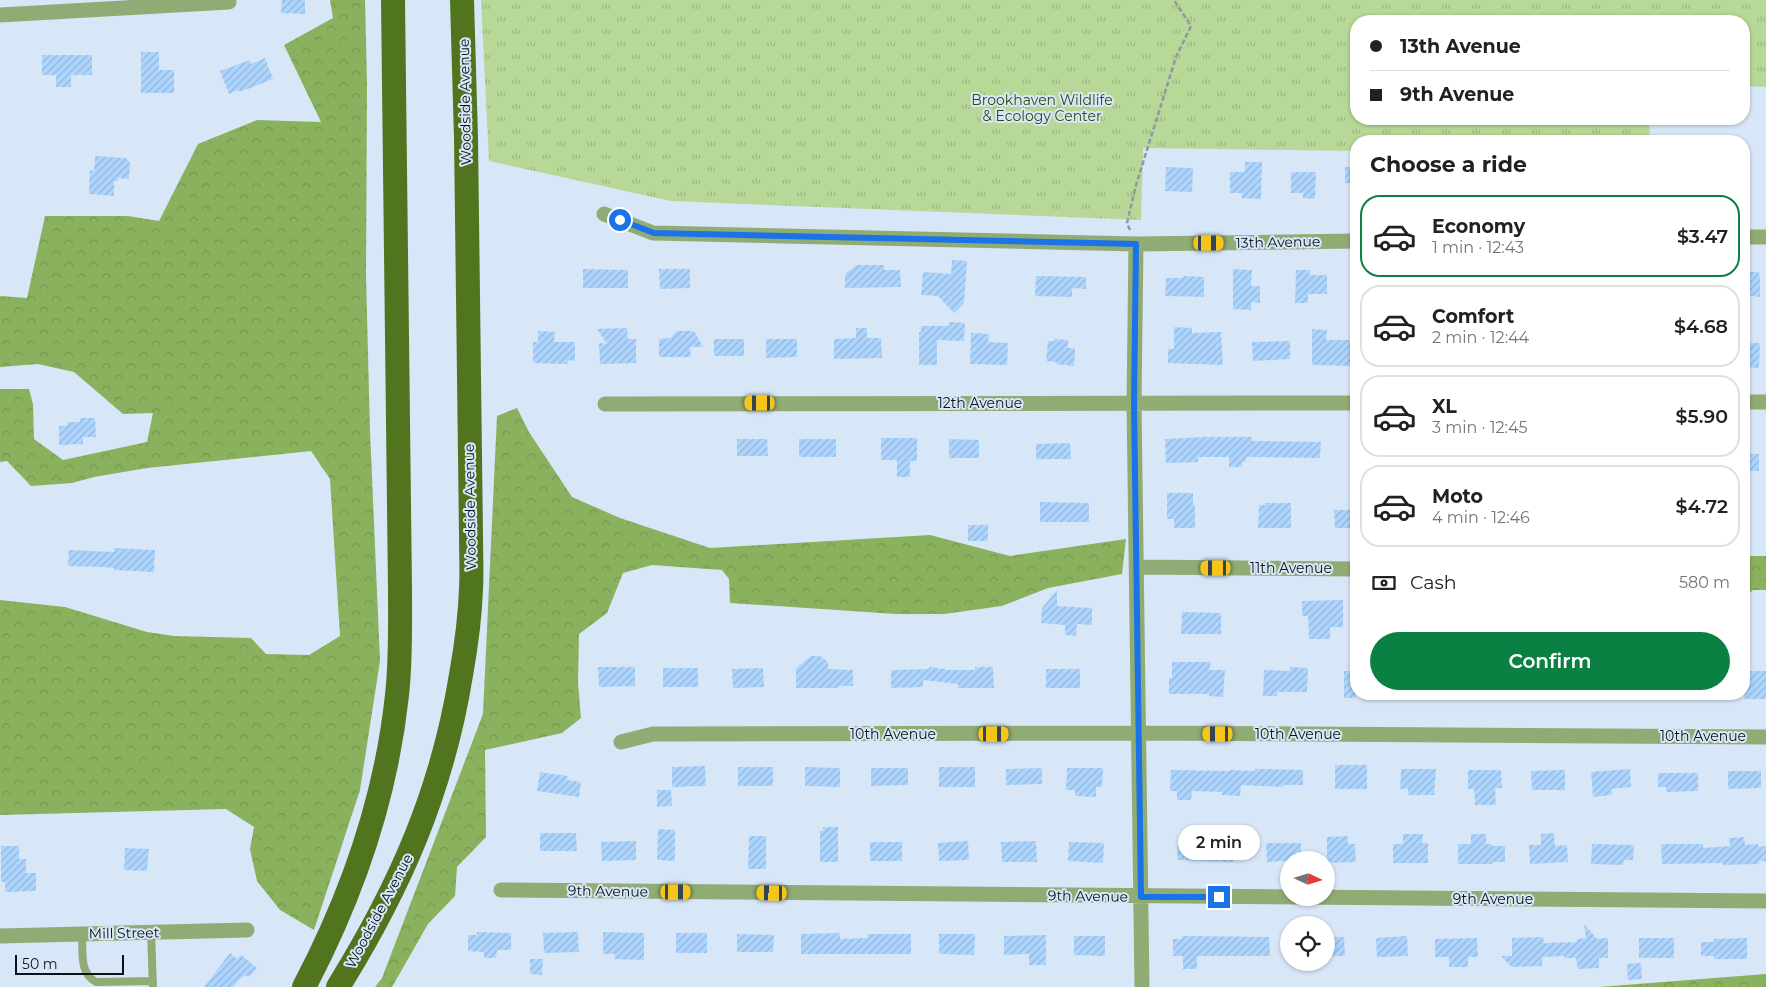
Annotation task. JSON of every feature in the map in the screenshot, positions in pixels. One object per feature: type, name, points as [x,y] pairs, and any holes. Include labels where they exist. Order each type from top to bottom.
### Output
[{"type":"main road","points":[[304,987],[340,914],[364,850],[390,746],[397,695],[400,589],[393,0]]},
{"type":"main road","name":"Woodside Avenue","points":[[338,987],[389,900],[411,852],[446,750],[458,697],[466,643],[471,589],[471,544],[466,138],[462,0]]},
{"type":"street","points":[[0,15],[229,2]]},
{"type":"street","name":"13th Avenue","points":[[604,214],[654,233],[1136,244],[1350,241]]},
{"type":"street","points":[[1750,237],[1766,237]]},
{"type":"street","points":[[1136,244],[1134,403],[1142,987]]},
{"type":"street","name":"12th Avenue","points":[[604,404],[1350,402]]},
{"type":"street","points":[[1750,402],[1766,402]]},
{"type":"street","name":"11th Avenue","points":[[1137,567],[1350,568]]},
{"type":"street","name":"10th Avenue","points":[[621,742],[652,734],[1766,737]]},
{"type":"street","name":"9th Avenue","points":[[501,890],[1766,901]]},
{"type":"street","name":"Mill Street","points":[[0,936],[247,930]]},
{"type":"lane","points":[[82,934],[83,965],[90,978],[96,982],[153,984],[151,932]]},
{"type":"path","points":[[1136,244],[1127,223],[1136,185],[1176,57],[1191,26],[1174,0]]},
{"type":"green space","points":[[330,0],[365,0],[367,84],[366,276],[370,431],[380,661],[360,790],[314,930],[280,910],[257,881],[250,849],[254,827],[226,809],[0,815],[0,600],[65,607],[147,632],[174,636],[251,638],[266,654],[309,655],[340,636],[330,479],[311,451],[147,468],[94,477],[72,483],[31,486],[7,461],[0,462],[0,389],[29,389],[33,404],[34,439],[63,460],[147,442],[153,413],[123,414],[74,372],[38,364],[0,367],[0,296],[27,298],[45,216],[128,216],[159,221],[198,144],[257,120],[321,122],[284,45],[333,18]]},
{"type":"green space","name":"Brookhaven Wildlife & Ecology Center","points":[[481,0],[1766,0],[1766,87],[1750,86],[1750,15],[1350,15],[1350,125],[1649,125],[1650,135],[1350,135],[1350,151],[1143,148],[1141,220],[671,201],[489,161]]},
{"type":"green space","points":[[517,408],[529,432],[572,497],[620,518],[710,548],[930,535],[1010,556],[1126,539],[1122,574],[1048,588],[1002,606],[944,614],[896,614],[730,603],[729,579],[722,570],[652,565],[623,573],[607,613],[579,634],[578,683],[581,718],[562,733],[485,750],[486,837],[457,867],[455,896],[428,924],[392,987],[375,987],[382,978],[483,714],[497,416]]},
{"type":"green space","points":[[1750,556],[1766,556],[1766,590],[1753,590],[1750,593]]},
{"type":"green space","points":[[1766,974],[1766,987],[1599,987]]},
{"type":"building","points":[[282,0],[305,0],[305,14],[281,13]]},
{"type":"building","points":[[141,52],[159,52],[159,70],[174,70],[174,93],[141,93]]},
{"type":"building","points":[[42,55],[92,55],[92,75],[71,75],[71,87],[56,87],[56,75],[42,75]]},
{"type":"building","points":[[265,58],[273,79],[240,92],[239,90],[229,94],[220,71],[250,60],[251,64]]},
{"type":"building","points":[[95,156],[126,158],[130,163],[129,179],[118,178],[118,181],[114,181],[114,196],[89,194],[90,170],[94,171]]},
{"type":"building","points":[[1245,162],[1262,162],[1261,199],[1242,198],[1242,193],[1230,193],[1230,172],[1245,172]]},
{"type":"building","points":[[1166,167],[1193,168],[1192,192],[1165,191]]},
{"type":"building","points":[[1345,167],[1350,167],[1350,183],[1345,183]]},
{"type":"building","points":[[1291,172],[1316,172],[1315,199],[1303,198],[1303,193],[1291,193]]},
{"type":"building","points":[[952,260],[967,261],[964,303],[954,313],[938,296],[921,295],[923,272],[951,274]]},
{"type":"building","points":[[856,265],[884,265],[884,270],[900,270],[901,287],[845,288],[845,274]]},
{"type":"building","points":[[583,269],[628,270],[628,288],[583,288]]},
{"type":"building","points":[[659,269],[690,269],[690,288],[660,289]]},
{"type":"building","points":[[1233,269],[1252,270],[1251,286],[1260,286],[1260,303],[1251,302],[1251,310],[1233,309]]},
{"type":"building","points":[[1296,270],[1310,270],[1309,275],[1327,275],[1327,294],[1308,294],[1308,303],[1295,303]]},
{"type":"building","points":[[1750,272],[1759,272],[1760,297],[1750,296]]},
{"type":"building","points":[[1036,276],[1086,277],[1086,289],[1072,288],[1072,297],[1035,296]]},
{"type":"building","points":[[1183,276],[1204,277],[1204,297],[1165,296],[1166,278],[1183,278]]},
{"type":"building","points":[[949,322],[965,323],[964,341],[937,340],[937,365],[919,365],[919,332],[921,332],[921,326],[949,326]]},
{"type":"building","points":[[1174,327],[1192,328],[1192,333],[1221,332],[1223,365],[1168,363],[1168,349],[1174,349]]},
{"type":"building","points":[[627,328],[628,339],[636,339],[636,363],[600,364],[599,343],[607,344],[597,329]]},
{"type":"building","points":[[856,328],[867,328],[867,338],[881,338],[882,358],[834,359],[834,339],[856,338]]},
{"type":"building","points":[[1312,329],[1327,330],[1326,340],[1350,340],[1350,366],[1312,365]]},
{"type":"building","points":[[538,331],[555,332],[554,342],[575,342],[575,361],[568,360],[567,364],[533,363],[533,342],[538,342]]},
{"type":"building","points":[[677,331],[694,331],[703,347],[690,347],[691,357],[659,357],[659,339],[670,338]]},
{"type":"building","points":[[971,333],[989,334],[988,342],[1008,343],[1007,365],[970,364]]},
{"type":"building","points":[[714,339],[744,339],[744,356],[714,356]]},
{"type":"building","points":[[766,339],[797,339],[797,357],[766,358]]},
{"type":"building","points":[[1055,339],[1068,340],[1068,348],[1075,348],[1074,366],[1046,361],[1048,341],[1055,341]]},
{"type":"building","points":[[1290,341],[1290,359],[1253,361],[1252,342]]},
{"type":"building","points":[[1750,343],[1760,343],[1759,368],[1750,367]]},
{"type":"building","points":[[80,418],[95,418],[96,437],[83,437],[83,444],[59,445],[59,426],[67,426],[67,422],[80,422]]},
{"type":"building","points":[[1252,437],[1252,441],[1321,442],[1320,458],[1246,457],[1246,462],[1242,462],[1242,467],[1229,467],[1229,457],[1198,457],[1198,462],[1166,463],[1165,439]]},
{"type":"building","points":[[881,438],[917,438],[917,461],[910,461],[910,477],[897,477],[897,460],[881,460]]},
{"type":"building","points":[[737,439],[767,439],[768,456],[737,456]]},
{"type":"building","points":[[799,439],[836,439],[836,457],[799,457]]},
{"type":"building","points":[[949,439],[979,440],[979,458],[949,458]]},
{"type":"building","points":[[1070,443],[1071,459],[1036,459],[1036,444]]},
{"type":"building","points":[[1750,453],[1759,454],[1759,471],[1750,471]]},
{"type":"building","points":[[1167,493],[1193,493],[1195,528],[1174,528],[1174,519],[1167,519]]},
{"type":"building","points":[[1040,502],[1089,503],[1089,522],[1040,522]]},
{"type":"building","points":[[1266,503],[1291,503],[1291,528],[1258,528],[1259,505],[1266,505]]},
{"type":"building","points":[[1334,510],[1350,510],[1350,528],[1335,528]]},
{"type":"building","points":[[968,525],[988,525],[988,541],[968,541]]},
{"type":"building","points":[[114,548],[155,550],[154,572],[68,566],[69,550],[114,552]]},
{"type":"building","points":[[1057,590],[1057,606],[1092,608],[1092,625],[1077,624],[1076,636],[1065,635],[1065,625],[1041,623],[1042,608]]},
{"type":"building","points":[[1343,600],[1343,627],[1330,627],[1330,639],[1309,639],[1308,616],[1302,616],[1302,601]]},
{"type":"building","points":[[1182,612],[1221,613],[1221,634],[1181,634]]},
{"type":"building","points":[[811,656],[820,656],[828,662],[828,669],[853,670],[853,686],[839,686],[839,688],[796,688],[796,668]]},
{"type":"building","points":[[1172,662],[1211,662],[1209,670],[1225,670],[1223,697],[1209,696],[1209,694],[1169,694]]},
{"type":"building","points":[[598,667],[635,667],[635,686],[599,687]]},
{"type":"building","points":[[929,667],[945,670],[975,670],[975,667],[993,667],[994,688],[958,688],[958,684],[923,680],[923,687],[891,688],[891,670],[929,669]]},
{"type":"building","points":[[1290,667],[1308,668],[1307,692],[1277,692],[1277,696],[1263,696],[1264,670],[1290,671]]},
{"type":"building","points":[[663,668],[698,668],[698,687],[663,687]]},
{"type":"building","points":[[763,668],[764,687],[733,688],[732,669]]},
{"type":"building","points":[[1046,669],[1080,669],[1080,688],[1046,688]]},
{"type":"building","points":[[1344,671],[1350,671],[1350,698],[1344,698]]},
{"type":"building","points":[[1750,671],[1766,671],[1766,699],[1750,699]]},
{"type":"building","points":[[1335,765],[1367,765],[1367,789],[1335,789]]},
{"type":"building","points":[[705,766],[706,786],[672,787],[672,767]]},
{"type":"building","points":[[738,767],[773,767],[773,786],[738,786]]},
{"type":"building","points":[[805,767],[840,768],[840,787],[805,786]]},
{"type":"building","points":[[939,767],[975,767],[975,787],[939,787]]},
{"type":"building","points":[[871,768],[908,768],[908,785],[871,786]]},
{"type":"building","points":[[1042,768],[1042,784],[1006,785],[1006,769]]},
{"type":"building","points":[[1067,768],[1103,768],[1102,787],[1096,787],[1096,797],[1075,796],[1075,790],[1066,790]]},
{"type":"building","points":[[1255,769],[1303,770],[1303,785],[1283,785],[1283,787],[1241,785],[1240,796],[1222,795],[1222,792],[1192,791],[1191,800],[1177,800],[1177,791],[1170,791],[1171,770],[1255,771]]},
{"type":"building","points":[[1401,769],[1436,769],[1434,795],[1408,795],[1408,789],[1400,789]]},
{"type":"building","points":[[1630,769],[1631,787],[1611,789],[1612,795],[1593,797],[1591,772]]},
{"type":"building","points":[[1468,770],[1501,770],[1502,788],[1495,788],[1496,805],[1475,805],[1474,789],[1468,789]]},
{"type":"building","points":[[1565,770],[1565,790],[1532,790],[1531,771]]},
{"type":"building","points":[[1728,771],[1761,771],[1761,788],[1728,789]]},
{"type":"building","points":[[540,772],[568,776],[567,780],[581,782],[579,797],[537,791]]},
{"type":"building","points":[[1658,773],[1698,773],[1698,791],[1666,792],[1666,787],[1658,787]]},
{"type":"building","points":[[657,790],[671,790],[672,806],[657,807]]},
{"type":"building","points":[[823,827],[838,827],[838,862],[820,862],[820,831],[823,831]]},
{"type":"building","points":[[658,829],[675,830],[675,861],[657,860]]},
{"type":"building","points":[[540,833],[576,833],[577,851],[540,851]]},
{"type":"building","points":[[1554,833],[1555,846],[1567,845],[1568,862],[1530,864],[1529,845],[1541,845],[1541,834]]},
{"type":"building","points":[[1403,834],[1423,834],[1422,843],[1428,843],[1428,863],[1393,863],[1393,844],[1403,844]]},
{"type":"building","points":[[1471,834],[1486,834],[1486,844],[1505,846],[1505,862],[1458,864],[1458,844],[1471,844]]},
{"type":"building","points":[[749,836],[766,836],[766,869],[748,869]]},
{"type":"building","points":[[1348,836],[1348,844],[1355,844],[1356,862],[1335,863],[1335,851],[1327,851],[1327,837]]},
{"type":"building","points":[[1744,837],[1745,845],[1758,844],[1759,847],[1766,846],[1766,861],[1759,861],[1759,864],[1662,864],[1661,844],[1703,844],[1703,848],[1730,846],[1729,838]]},
{"type":"building","points":[[636,841],[636,860],[602,861],[601,842]]},
{"type":"building","points":[[968,841],[969,860],[939,861],[938,843]]},
{"type":"building","points":[[1036,841],[1037,862],[1002,862],[1001,842]]},
{"type":"building","points":[[870,842],[902,842],[902,861],[870,861]]},
{"type":"building","points":[[1069,842],[1104,843],[1103,863],[1068,861]]},
{"type":"building","points":[[1198,842],[1233,843],[1233,862],[1177,860],[1178,843],[1198,844]]},
{"type":"building","points":[[1266,843],[1301,843],[1301,851],[1280,851],[1280,861],[1267,862]]},
{"type":"building","points":[[1592,844],[1634,845],[1633,860],[1624,860],[1623,865],[1591,864]]},
{"type":"building","points":[[1,846],[19,846],[19,859],[26,859],[26,873],[36,873],[36,891],[5,892],[5,882],[1,882]]},
{"type":"building","points":[[125,848],[149,849],[147,871],[124,870]]},
{"type":"building","points":[[1584,924],[1597,939],[1608,938],[1608,958],[1599,958],[1599,968],[1578,969],[1576,958],[1564,958],[1564,956],[1542,957],[1542,966],[1512,967],[1501,956],[1512,956],[1512,938],[1543,937],[1544,943],[1577,942],[1577,939],[1586,938]]},
{"type":"building","points":[[477,932],[511,933],[511,950],[497,950],[496,958],[484,958],[484,952],[468,951],[468,935],[477,935]]},
{"type":"building","points":[[578,932],[579,952],[544,953],[543,933]]},
{"type":"building","points":[[603,932],[644,933],[644,960],[615,959],[615,954],[603,954]]},
{"type":"building","points":[[676,933],[707,933],[707,953],[676,953]]},
{"type":"building","points":[[840,933],[840,939],[868,938],[868,934],[911,934],[911,954],[801,954],[801,934]]},
{"type":"building","points":[[737,934],[774,935],[773,952],[737,952]]},
{"type":"building","points":[[939,934],[975,934],[974,955],[939,954]]},
{"type":"building","points":[[1046,935],[1046,965],[1029,965],[1029,954],[1004,955],[1004,936]]},
{"type":"building","points":[[1074,936],[1105,936],[1105,956],[1074,955]]},
{"type":"building","points":[[1182,936],[1269,937],[1270,956],[1197,956],[1197,969],[1183,969],[1183,956],[1173,956],[1173,939],[1182,939]]},
{"type":"building","points":[[1407,936],[1408,956],[1377,957],[1376,938]]},
{"type":"building","points":[[1335,937],[1344,937],[1345,956],[1335,956]]},
{"type":"building","points":[[1477,938],[1478,957],[1468,957],[1468,967],[1449,967],[1449,957],[1435,957],[1435,939]]},
{"type":"building","points":[[1639,938],[1674,938],[1674,958],[1639,958]]},
{"type":"building","points":[[1747,938],[1747,959],[1714,959],[1714,956],[1701,956],[1701,942],[1714,942],[1714,939]]},
{"type":"building","points":[[230,953],[237,959],[241,955],[257,968],[249,977],[243,976],[233,987],[204,987]]},
{"type":"building","points":[[530,959],[543,959],[542,975],[530,974]]},
{"type":"building","points":[[1641,963],[1642,979],[1628,980],[1627,964]]},
{"type":"route","points":[[620,220],[654,233],[1136,244],[1134,403],[1141,897],[1219,897]]}]
